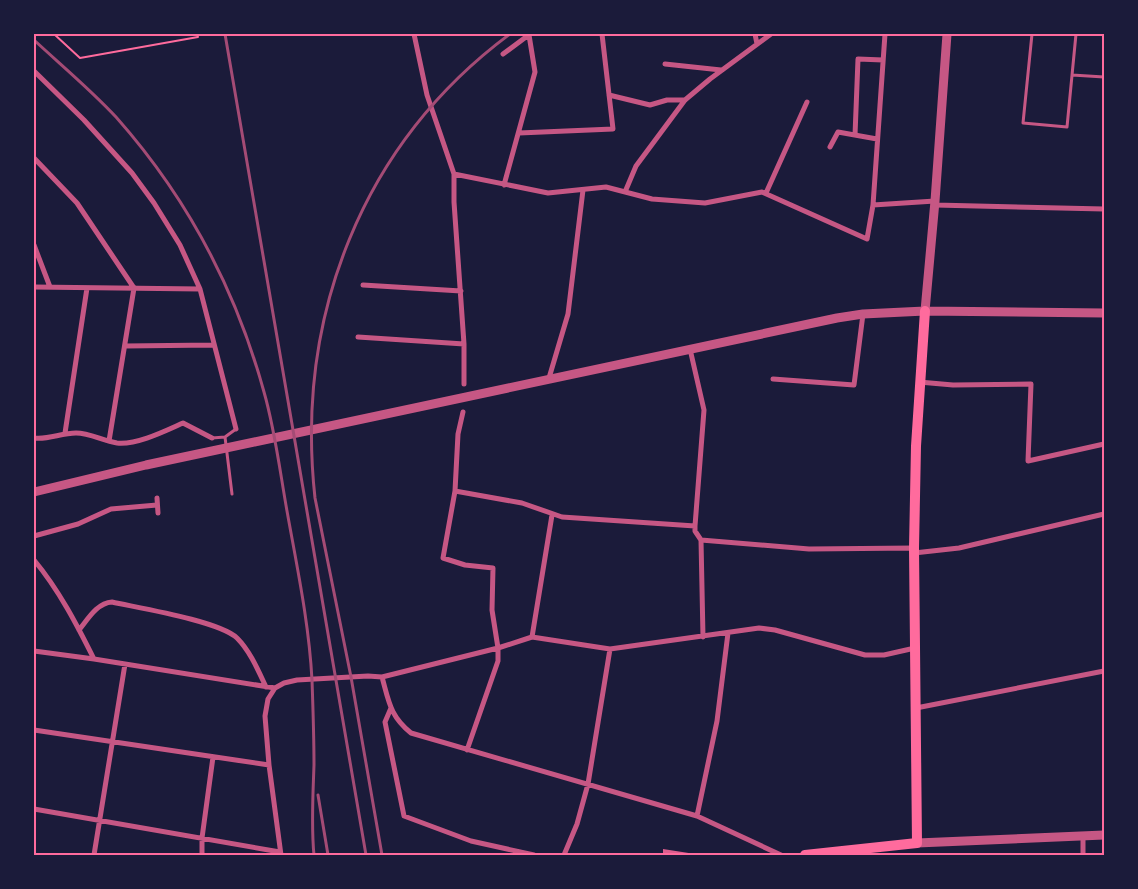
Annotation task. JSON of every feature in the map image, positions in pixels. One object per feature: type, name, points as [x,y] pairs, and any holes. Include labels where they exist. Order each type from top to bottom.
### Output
[{"type":"main road","points":[[809,855],[917,843],[914,550],[916,446],[925,311]]},
{"type":"street","points":[[414,34],[426,95],[454,174],[454,202],[464,344],[464,384]]},
{"type":"street","points":[[503,54],[530,34],[535,72],[504,185]]},
{"type":"street","points":[[519,133],[613,129],[602,34]]},
{"type":"street","points":[[755,34],[757,44]]},
{"type":"street","points":[[625,192],[636,166],[685,100],[722,70],[772,34]]},
{"type":"street","points":[[454,174],[548,193],[606,187],[652,199],[705,204],[762,192],[867,239],[873,205],[885,34]]},
{"type":"street","points":[[925,311],[947,34]]},
{"type":"street","points":[[855,135],[858,59],[883,60]]},
{"type":"street","points":[[666,64],[722,70]]},
{"type":"street","points":[[34,72],[84,120],[132,173],[154,203],[180,245],[200,288],[236,429]]},
{"type":"street","points":[[609,95],[650,105],[666,100],[685,100]]},
{"type":"street","points":[[766,193],[807,102]]},
{"type":"street","points":[[830,147],[838,132],[877,139]]},
{"type":"street","points":[[34,158],[77,203],[134,288],[109,441]]},
{"type":"street","points":[[549,378],[568,314],[583,190]]},
{"type":"street","points":[[873,205],[935,203],[1104,209]]},
{"type":"street","points":[[34,245],[50,287]]},
{"type":"street","points":[[363,285],[461,291]]},
{"type":"street","points":[[34,287],[200,288]]},
{"type":"street","points":[[65,433],[87,288]]},
{"type":"street","points":[[34,492],[146,465],[549,378],[863,314],[925,311],[1104,313]]},
{"type":"street","points":[[773,379],[854,385],[863,314]]},
{"type":"street","points":[[358,337],[464,344]]},
{"type":"street","points":[[125,346],[214,346]]},
{"type":"street","points":[[690,349],[704,410],[696,526],[696,531],[701,540],[702,637]]},
{"type":"street","points":[[919,382],[953,385],[1031,384],[1028,461],[1104,444]]},
{"type":"street","points":[[463,412],[458,434],[455,491],[443,558],[465,565],[494,568],[492,610],[498,648],[498,661],[467,750]]},
{"type":"street","points":[[34,438],[39,439],[65,433],[81,433],[120,443],[147,438],[183,423],[212,438]]},
{"type":"street","points":[[455,491],[522,503],[562,517],[696,526]]},
{"type":"street","points":[[157,498],[158,513]]},
{"type":"street","points":[[34,536],[78,524],[111,509],[157,505]]},
{"type":"street","points":[[701,540],[809,549],[914,550],[959,548],[1104,514]]},
{"type":"street","points":[[532,637],[552,515]]},
{"type":"street","points":[[34,560],[48,577],[94,659]]},
{"type":"street","points":[[79,630],[94,612],[105,603],[112,602],[218,627],[239,640],[248,652],[266,687]]},
{"type":"street","points":[[34,809],[202,838],[280,854],[265,716],[268,699],[275,688],[284,683],[297,680],[382,677],[498,648],[532,637],[610,649],[759,628],[774,630],[865,655],[884,655],[915,648]]},
{"type":"street","points":[[697,816],[717,721],[728,633]]},
{"type":"street","points":[[564,855],[577,824],[588,784],[610,649]]},
{"type":"street","points":[[34,651],[275,688]]},
{"type":"street","points":[[94,855],[125,664]]},
{"type":"street","points":[[916,708],[1104,671]]},
{"type":"street","points":[[382,677],[394,715],[400,724],[411,733],[697,816],[781,855]]},
{"type":"street","points":[[391,708],[385,722],[404,816],[471,841],[534,855]]},
{"type":"street","points":[[34,730],[269,765]]},
{"type":"street","points":[[202,855],[202,838],[214,757]]},
{"type":"street","points":[[1083,835],[1083,855]]},
{"type":"street","points":[[917,843],[1104,835]]},
{"type":"lane","points":[[1032,34],[1023,123],[1067,127],[1076,34]]},
{"type":"lane","points":[[1072,75],[1104,77]]},
{"type":"lane","points":[[212,438],[225,436],[236,429]]},
{"type":"lane","points":[[225,436],[232,494]]},
{"type":"path","points":[[54,34],[80,58],[198,37],[197,34]]},
{"type":"building","points":[[663,849],[695,855],[659,855],[663,853]]},
{"type":"railway","points":[[225,34],[366,855]]},
{"type":"railway","points":[[382,855],[351,677],[315,498],[312,430],[316,364],[329,300],[350,239],[378,181],[414,127],[458,78],[510,34]]},
{"type":"railway","points":[[34,40],[116,117],[165,179],[206,246],[239,317],[252,354],[268,406],[274,436],[308,637],[312,680],[314,765],[312,822],[314,855]]},
{"type":"railway","points":[[318,795],[328,855]]}]
